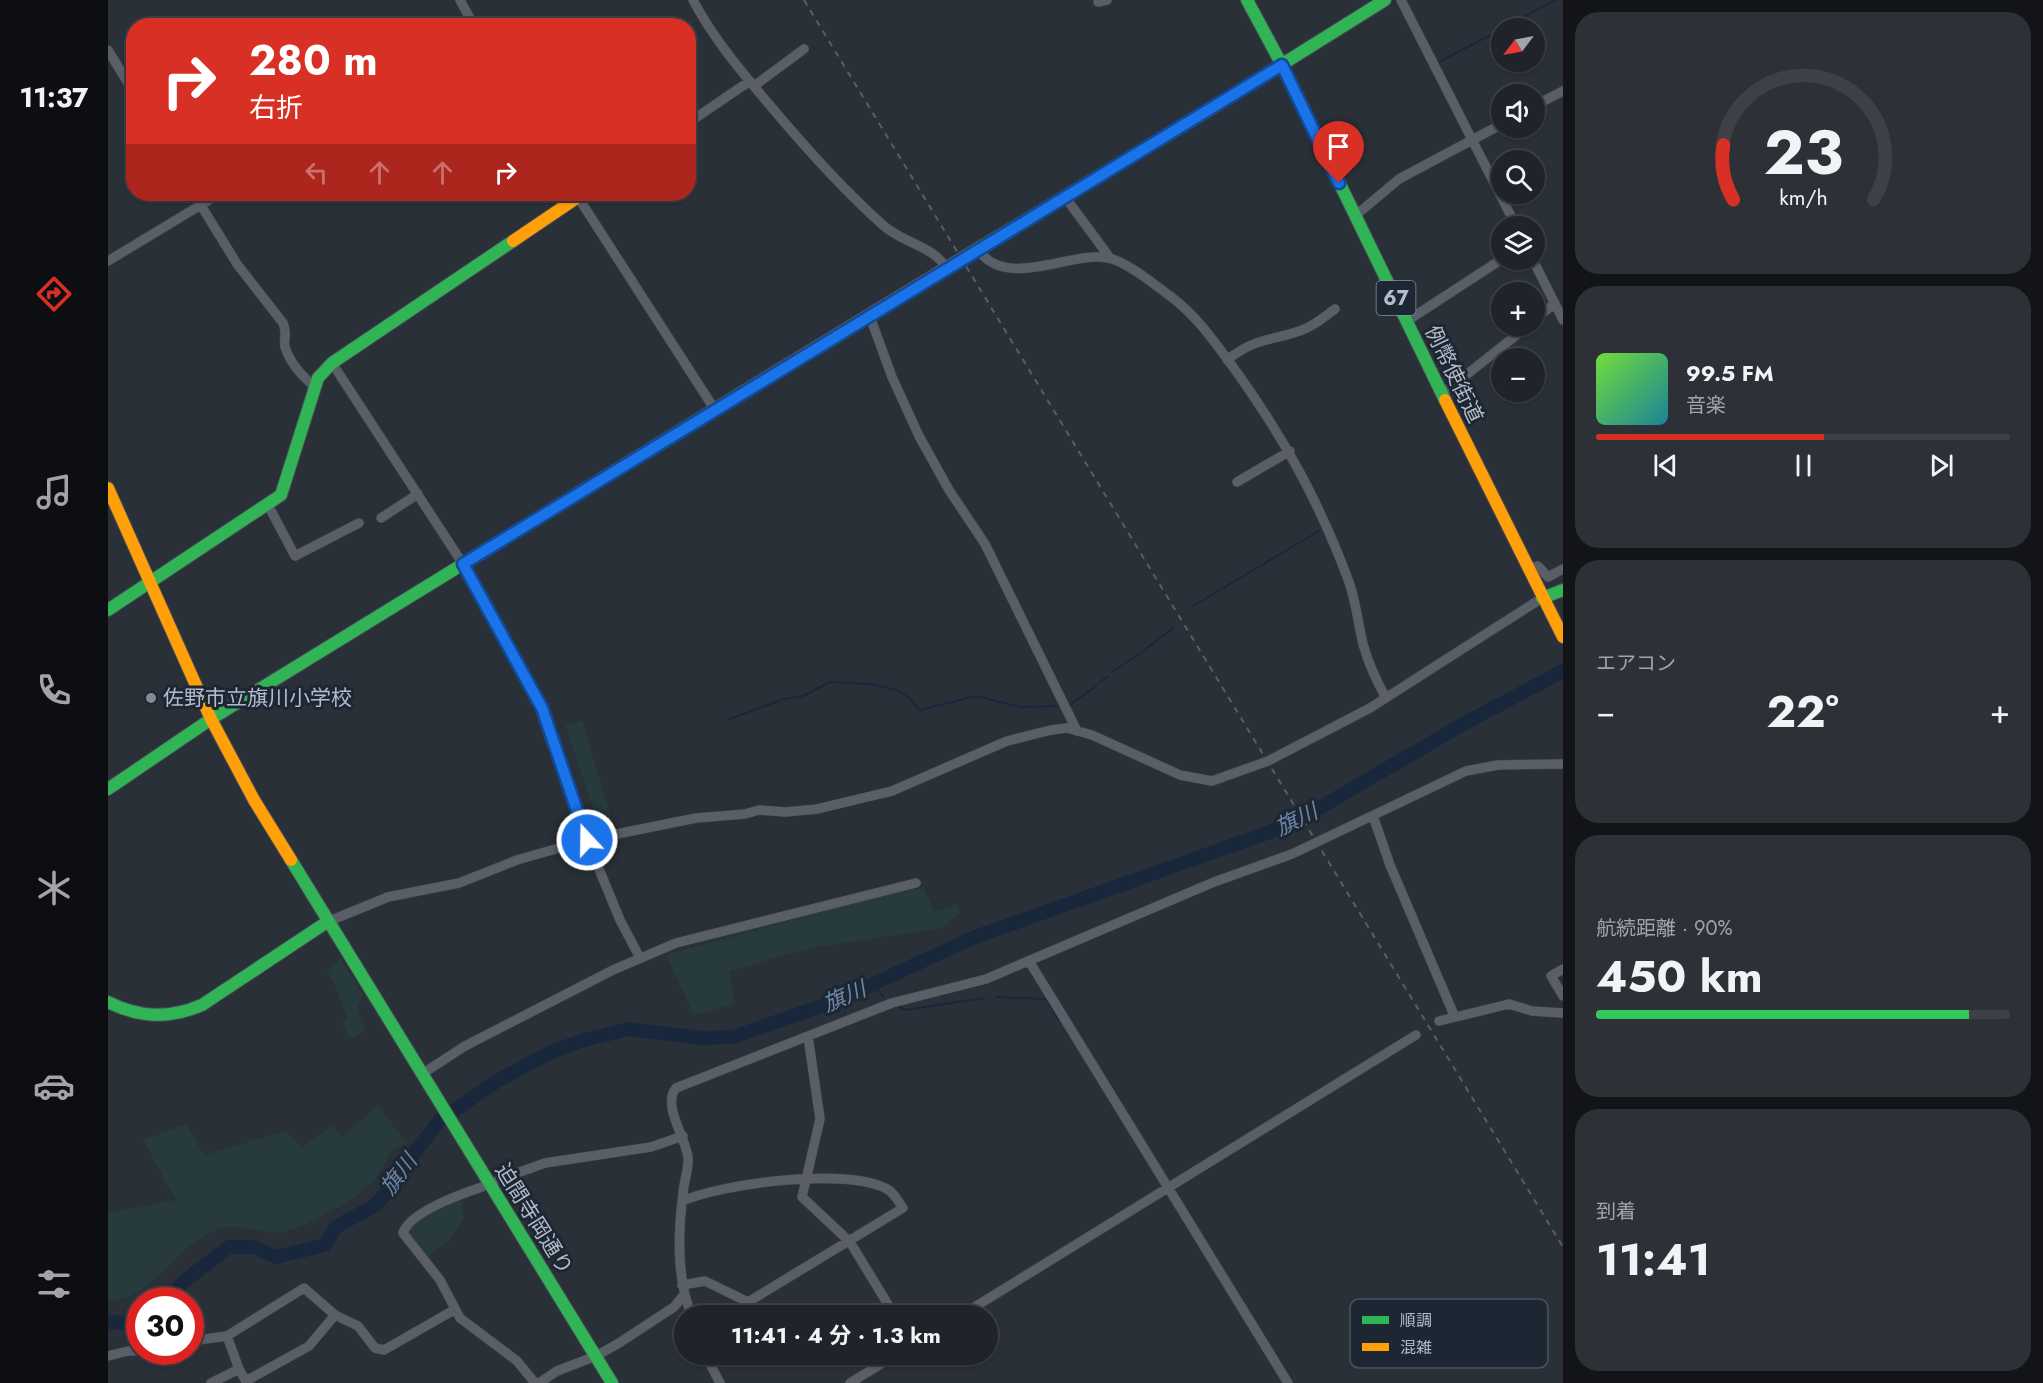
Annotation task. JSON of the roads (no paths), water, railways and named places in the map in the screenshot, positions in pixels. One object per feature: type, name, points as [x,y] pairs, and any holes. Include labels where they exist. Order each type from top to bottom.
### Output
[{"type":"street","points":[[460,0],[470,18]]},
{"type":"street","points":[[693,0],[715,39],[804,144],[885,227],[937,255],[947,268]]},
{"type":"street","name":"例幣使街道","points":[[1247,0],[1282,65],[1544,603],[1563,637]]},
{"type":"street","points":[[108,789],[211,719],[1385,0]]},
{"type":"street","points":[[1401,0],[1511,216]]},
{"type":"street","points":[[696,118],[804,49]]},
{"type":"street","points":[[108,50],[126,80]]},
{"type":"street","points":[[1545,101],[1563,92]]},
{"type":"street","points":[[1355,216],[1399,179],[1491,130]]},
{"type":"street","points":[[1065,197],[1110,258],[1180,304],[1204,329],[1290,451],[1321,512],[1346,574],[1364,646],[1386,698]]},
{"type":"street","points":[[199,201],[237,264],[283,323],[287,333],[284,344],[290,358],[315,387]]},
{"type":"street","points":[[108,261],[206,201]]},
{"type":"street","points":[[108,610],[268,505],[285,488],[318,378],[332,363],[571,201]]},
{"type":"street","points":[[584,201],[715,410]]},
{"type":"street","points":[[978,249],[984,257],[994,262],[1023,268],[1110,258]]},
{"type":"street","points":[[1407,321],[1491,267]]},
{"type":"street","points":[[1538,270],[1563,320]]},
{"type":"street","points":[[1545,311],[1554,304]]},
{"type":"street","points":[[1227,360],[1243,347],[1308,328],[1335,309]]},
{"type":"street","points":[[869,314],[892,377],[930,458],[985,544],[1077,730]]},
{"type":"street","points":[[1442,394],[1515,336]]},
{"type":"street","points":[[332,363],[463,564],[542,708],[587,840],[620,920],[640,958]]},
{"type":"street","points":[[1238,482],[1290,451]]},
{"type":"street","name":"迫間寺岡通り","points":[[108,488],[211,719],[254,800],[612,1383]]},
{"type":"street","points":[[381,518],[418,494]]},
{"type":"street","points":[[268,505],[295,555],[359,523]]},
{"type":"street","points":[[1528,570],[1538,566],[1548,578],[1563,569]]},
{"type":"street","points":[[108,1002],[135,1015],[169,1017],[186,1012],[212,998],[327,922],[388,897],[459,883],[517,860],[587,840],[696,818],[745,814],[759,810],[786,812],[817,809],[892,791],[958,760],[1030,734],[1059,729],[1077,730],[1099,737],[1180,775],[1212,781],[1268,761],[1386,698],[1563,590]]},
{"type":"street","points":[[687,1305],[683,1296],[679,1226],[688,1166],[683,1136],[671,1102],[671,1094],[676,1088],[892,1004],[986,978],[1029,961],[1214,882],[1292,854],[1466,771],[1498,765],[1563,764]]},
{"type":"street","points":[[1373,816],[1390,865],[1455,1016]]},
{"type":"street","points":[[422,1075],[465,1046],[640,958],[676,943],[720,930],[916,883]]},
{"type":"street","points":[[1029,961],[1288,1383]]},
{"type":"street","points":[[1563,969],[1551,976],[1563,996]]},
{"type":"street","points":[[1439,1021],[1509,1004],[1532,1011],[1563,1013]]},
{"type":"street","points":[[978,1305],[1416,1035]]},
{"type":"street","points":[[808,1036],[820,1119],[802,1192],[804,1200],[850,1242],[888,1305]]},
{"type":"street","points":[[498,1180],[545,1163],[651,1147],[683,1136]]},
{"type":"street","points":[[682,1201],[725,1188],[805,1180],[875,1184],[889,1190],[903,1208],[748,1302],[705,1281],[682,1285]]},
{"type":"street","points":[[482,1187],[456,1195],[426,1212],[408,1223],[403,1233],[440,1280],[454,1310],[473,1330],[518,1360],[537,1383],[557,1371],[596,1356],[674,1307],[683,1296]]},
{"type":"street","points":[[204,1339],[227,1336],[304,1288],[335,1316],[358,1326],[375,1348],[384,1350],[454,1310]]},
{"type":"street","points":[[227,1336],[239,1369],[247,1382],[309,1346],[335,1316]]},
{"type":"street","points":[[108,1356],[126,1352]]},
{"type":"street","points":[[711,1365],[720,1383]]},
{"type":"street","points":[[850,1383],[879,1365]]},
{"type":"street","points":[[211,1383],[239,1369]]},
{"type":"waterway","points":[[1521,18],[1556,0]]},
{"type":"waterway","points":[[1439,62],[1491,35]]},
{"type":"waterway","points":[[1193,606],[1319,531]]},
{"type":"waterway","points":[[1142,652],[1173,628]]},
{"type":"waterway","points":[[1112,672],[1139,654]]},
{"type":"waterway","name":"旗川","points":[[179,1287],[229,1247],[254,1247],[276,1257],[325,1245],[336,1228],[373,1206],[385,1195],[389,1186],[439,1121],[497,1081],[551,1052],[581,1041],[629,1029],[702,1038],[733,1037],[836,1001],[975,937],[1267,833],[1314,811],[1465,723],[1563,671]]},
{"type":"waterway","points":[[1100,682],[1108,676]]},
{"type":"waterway","points":[[730,719],[784,699],[803,696],[830,682],[869,684],[897,690],[906,695],[920,710],[976,696],[1021,707],[1062,706]]},
{"type":"waterway","points":[[1070,705],[1097,685]]},
{"type":"waterway","points":[[872,984],[884,997]]},
{"type":"waterway","points":[[996,997],[1046,999],[1061,1023]]},
{"type":"waterway","points":[[899,1007],[905,1010],[984,998]]},
{"type":"waterway","name":"旗川","points":[[108,1322],[126,1323]]},
{"type":"railway","points":[[804,0],[1563,1247]]},
{"type":"place","name":"佐野市立旗川小学校","points":[[151,698]]}]
